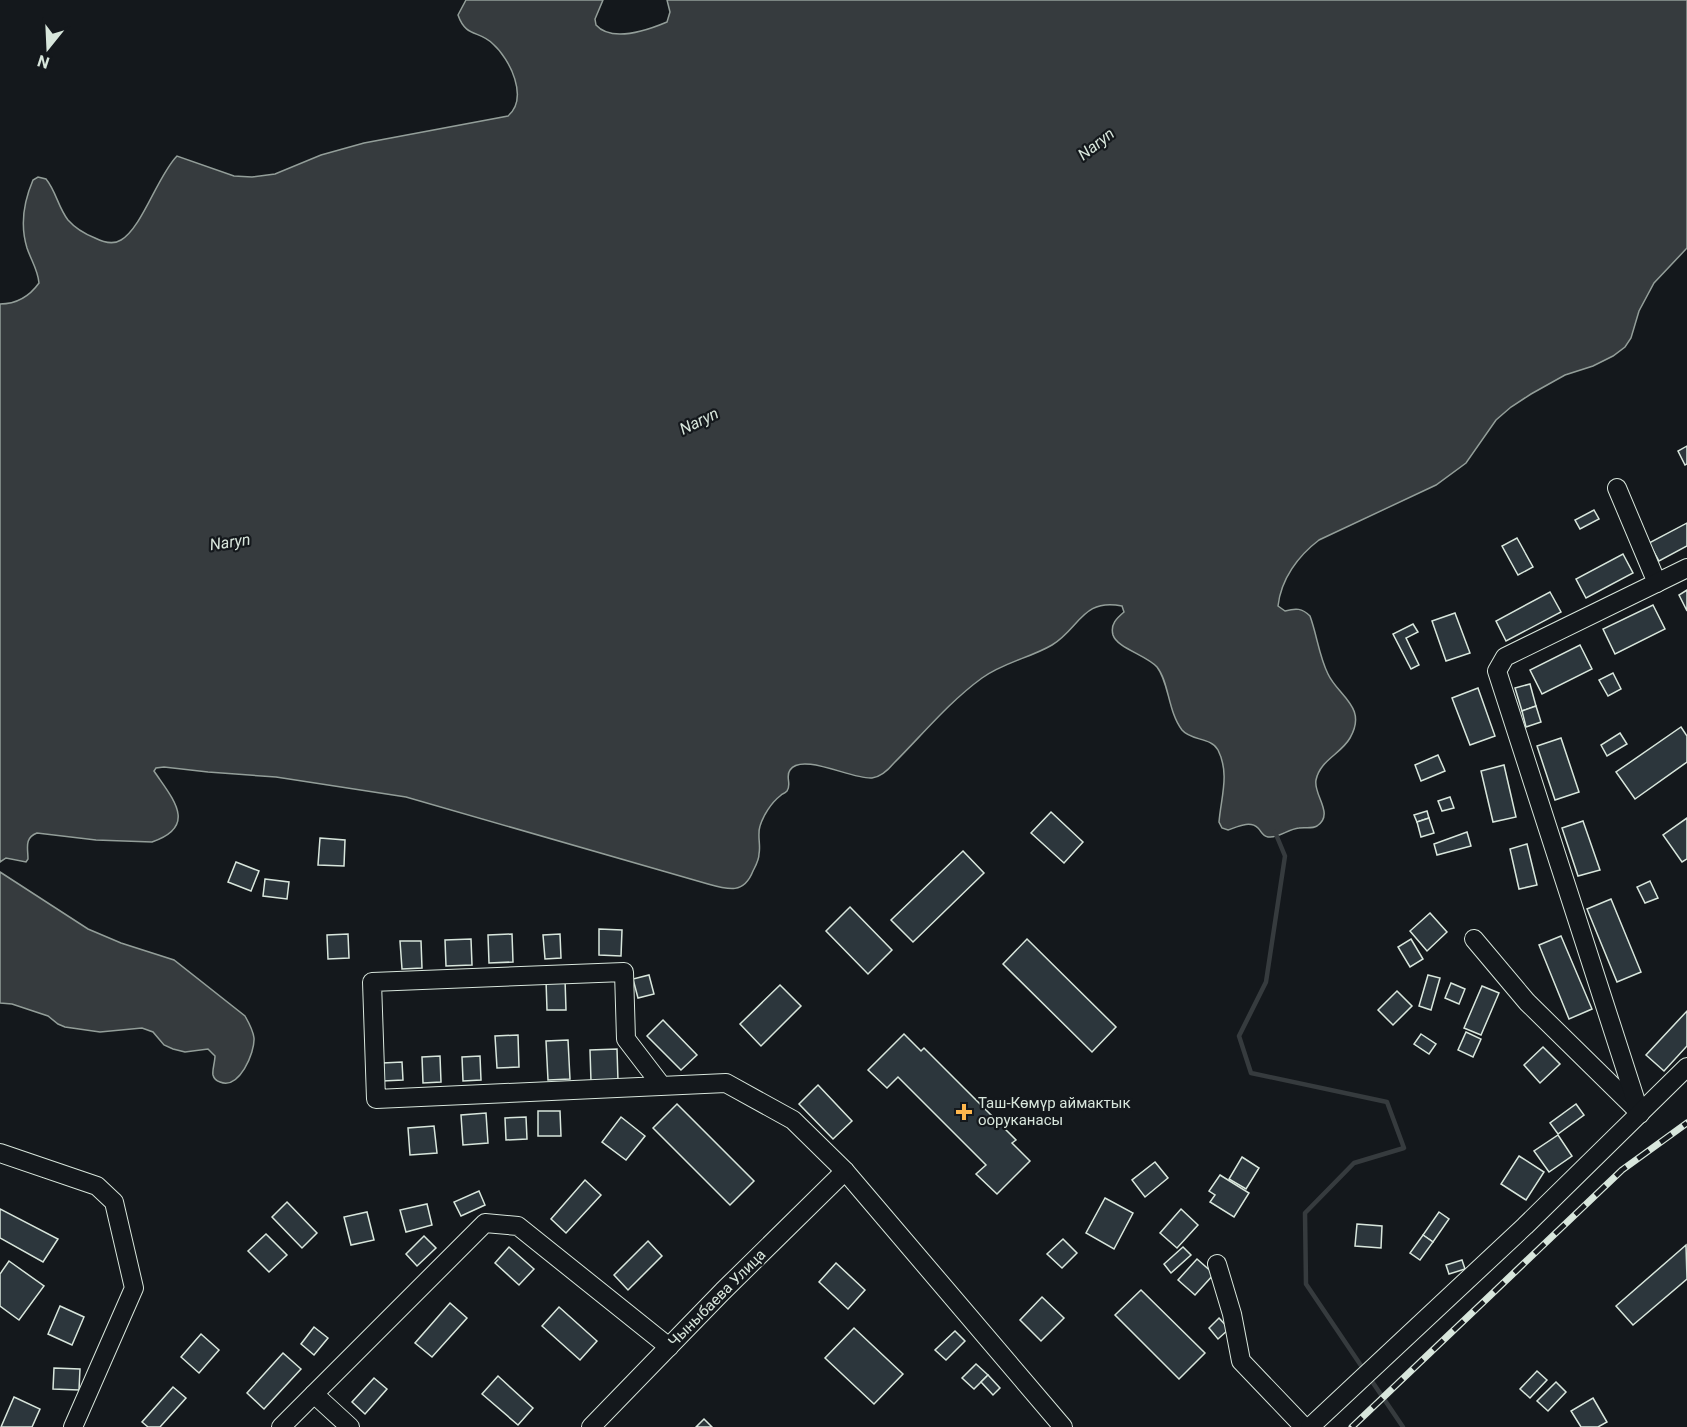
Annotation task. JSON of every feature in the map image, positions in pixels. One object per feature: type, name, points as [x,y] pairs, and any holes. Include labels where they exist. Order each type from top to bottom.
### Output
[{"type":"street","points":[[1617,488],[1658,583]]},
{"type":"street","points":[[1640,1114],[1497,671],[1505,657],[1687,568]]},
{"type":"street","points":[[1473,939],[1527,1002],[1640,1114]]},
{"type":"street","points":[[662,1086],[626,1039],[624,972],[372,982],[375,1099],[662,1086],[726,1083],[793,1120],[845,1171],[1063,1427]]},
{"type":"street","points":[[1310,1427],[1526,1226],[1687,1067]]},
{"type":"street","points":[[0,1154],[97,1186],[114,1202],[134,1288],[74,1426]]},
{"type":"street","name":"Чыныбаева Улица","points":[[591,1427],[845,1171]]},
{"type":"street","points":[[280,1427],[485,1223],[518,1226],[669,1347]]},
{"type":"street","points":[[1217,1264],[1232,1314],[1241,1361],[1304,1427]]},
{"type":"street","points":[[314,1394],[350,1427]]},
{"type":"water","name":"Naryn","points":[[466,0],[603,0],[595,19],[596,25],[611,33],[620,34],[640,31],[667,22],[670,12],[667,0],[1687,0],[1687,248],[1654,283],[1639,311],[1631,338],[1625,347],[1593,366],[1565,375],[1511,407],[1496,420],[1466,463],[1436,485],[1319,540],[1304,553],[1292,569],[1283,587],[1278,606],[1285,611],[1301,610],[1310,616],[1328,674],[1350,703],[1356,718],[1355,727],[1346,744],[1326,762],[1318,773],[1316,786],[1324,816],[1315,827],[1295,829],[1268,837],[1251,825],[1228,830],[1222,828],[1219,822],[1224,768],[1218,750],[1211,743],[1190,736],[1182,730],[1177,723],[1164,681],[1157,667],[1120,644],[1113,635],[1113,624],[1124,612],[1122,606],[1109,605],[1098,606],[1090,610],[1052,645],[982,678],[947,708],[890,768],[878,776],[864,777],[816,765],[796,765],[790,770],[787,791],[774,802],[761,822],[758,860],[745,884],[740,887],[729,889],[708,884],[406,797],[276,777],[164,767],[156,768],[154,771],[174,801],[178,820],[175,828],[166,835],[152,842],[96,840],[37,833],[28,841],[26,862],[6,858],[0,862],[0,304],[22,299],[39,283],[27,248],[23,222],[27,196],[33,180],[38,177],[46,179],[68,220],[77,228],[101,241],[115,242],[129,234],[163,175],[177,156],[234,176],[252,177],[275,174],[321,155],[364,143],[508,116],[517,99],[515,79],[499,51],[488,40],[469,31],[461,22],[458,15]]},
{"type":"water","points":[[0,872],[88,929],[121,943],[174,960],[245,1016],[253,1032],[254,1045],[245,1069],[233,1081],[220,1082],[213,1075],[215,1056],[208,1049],[185,1052],[173,1049],[164,1045],[153,1032],[142,1028],[100,1032],[65,1027],[48,1016],[12,1004],[0,1003]]},
{"type":"building","points":[[1687,446],[1687,464],[1685,465],[1678,451]]},
{"type":"building","points":[[1594,510],[1599,519],[1580,529],[1575,520]]},
{"type":"building","points":[[1687,523],[1687,546],[1659,561],[1649,543]]},
{"type":"building","points":[[1517,538],[1533,567],[1518,575],[1502,546]]},
{"type":"building","points":[[1623,554],[1633,573],[1586,598],[1576,579]]},
{"type":"building","points":[[1687,590],[1687,611],[1679,595]]},
{"type":"building","points":[[1550,592],[1561,612],[1506,641],[1496,621]]},
{"type":"building","points":[[1653,605],[1665,629],[1615,654],[1603,629]]},
{"type":"building","points":[[1455,613],[1470,653],[1446,661],[1432,621]]},
{"type":"building","points":[[1413,624],[1418,632],[1406,638],[1419,665],[1411,669],[1393,634]]},
{"type":"building","points":[[1580,645],[1592,669],[1542,694],[1530,670]]},
{"type":"building","points":[[1613,673],[1621,689],[1608,696],[1599,680]]},
{"type":"building","points":[[1530,684],[1536,706],[1522,711],[1515,688]]},
{"type":"building","points":[[1478,688],[1495,736],[1470,745],[1452,698]]},
{"type":"building","points":[[1536,706],[1541,722],[1526,727],[1522,711]]},
{"type":"building","points":[[1681,727],[1687,736],[1687,762],[1635,799],[1616,772]]},
{"type":"building","points":[[1620,733],[1627,744],[1607,756],[1601,745]]},
{"type":"building","points":[[1561,738],[1579,792],[1555,800],[1537,746]]},
{"type":"building","points":[[1438,755],[1445,771],[1421,781],[1415,765]]},
{"type":"building","points":[[1504,765],[1516,817],[1493,822],[1481,771]]},
{"type":"building","points":[[1450,797],[1454,808],[1442,811],[1438,801]]},
{"type":"building","points":[[1427,811],[1429,818],[1417,822],[1414,815]]},
{"type":"building","points":[[1051,812],[1083,842],[1064,863],[1031,833]]},
{"type":"building","points":[[1429,818],[1434,833],[1421,837],[1417,822]]},
{"type":"building","points":[[1687,818],[1687,859],[1682,862],[1663,835]]},
{"type":"building","points":[[1583,821],[1600,870],[1578,876],[1562,828]]},
{"type":"building","points":[[1467,832],[1471,846],[1437,855],[1434,844]]},
{"type":"building","points":[[320,838],[345,840],[344,866],[318,865]]},
{"type":"building","points":[[1527,844],[1537,885],[1519,889],[1510,849]]},
{"type":"building","points":[[963,851],[984,873],[913,942],[891,920]]},
{"type":"building","points":[[236,862],[259,871],[251,891],[228,882]]},
{"type":"building","points":[[265,879],[289,882],[287,899],[263,896]]},
{"type":"building","points":[[1650,881],[1658,898],[1645,903],[1637,887]]},
{"type":"building","points":[[1611,899],[1641,972],[1617,982],[1587,909]]},
{"type":"building","points":[[850,907],[892,950],[868,974],[826,931]]},
{"type":"building","points":[[1430,913],[1447,932],[1427,951],[1410,931]]},
{"type":"building","points":[[599,929],[622,930],[621,956],[599,955]]},
{"type":"building","points":[[348,934],[349,958],[328,959],[327,935]]},
{"type":"building","points":[[512,934],[513,962],[489,963],[488,935]]},
{"type":"building","points":[[560,934],[561,958],[545,959],[543,935]]},
{"type":"building","points":[[1561,936],[1592,1009],[1569,1019],[1539,945]]},
{"type":"building","points":[[471,939],[472,965],[446,966],[445,940]]},
{"type":"building","points":[[1027,939],[1116,1027],[1092,1052],[1003,964]]},
{"type":"building","points":[[1411,939],[1423,959],[1410,967],[1398,947]]},
{"type":"building","points":[[400,941],[421,941],[422,968],[402,969]]},
{"type":"building","points":[[649,975],[654,994],[638,998],[633,979]]},
{"type":"building","points":[[1428,975],[1440,978],[1431,1010],[1419,1006]]},
{"type":"building","points":[[565,979],[566,1010],[547,1010],[546,980]]},
{"type":"building","points":[[1451,983],[1465,989],[1459,1004],[1445,998]]},
{"type":"building","points":[[780,985],[801,1006],[761,1046],[740,1024]]},
{"type":"building","points":[[1482,986],[1499,993],[1481,1035],[1464,1028]]},
{"type":"building","points":[[1397,991],[1412,1006],[1393,1025],[1378,1010]]},
{"type":"building","points":[[1687,1011],[1687,1046],[1664,1071],[1646,1055]]},
{"type":"building","points":[[663,1020],[697,1055],[681,1070],[647,1036]]},
{"type":"building","points":[[1466,1032],[1481,1039],[1473,1057],[1458,1050]]},
{"type":"building","points":[[904,1034],[921,1051],[924,1048],[1016,1140],[1012,1143],[1030,1161],[997,1194],[976,1174],[986,1165],[898,1077],[887,1088],[868,1070]]},
{"type":"building","points":[[1421,1034],[1436,1044],[1429,1054],[1414,1044]]},
{"type":"building","points":[[518,1035],[519,1067],[497,1068],[495,1036]]},
{"type":"building","points":[[568,1040],[570,1079],[548,1080],[546,1041]]},
{"type":"building","points":[[1543,1047],[1560,1064],[1540,1083],[1524,1065]]},
{"type":"building","points":[[617,1049],[618,1081],[591,1082],[590,1050]]},
{"type":"building","points":[[440,1056],[441,1082],[423,1083],[422,1057]]},
{"type":"building","points":[[480,1056],[481,1080],[463,1081],[462,1057]]},
{"type":"building","points":[[402,1062],[403,1080],[383,1081],[383,1063]]},
{"type":"building","points":[[818,1085],[852,1121],[833,1139],[799,1104]]},
{"type":"building","points":[[677,1104],[754,1181],[730,1205],[653,1128]]},
{"type":"building","points":[[1576,1104],[1584,1115],[1558,1134],[1550,1123]]},
{"type":"building","points":[[538,1111],[560,1111],[561,1136],[538,1136]]},
{"type":"building","points":[[486,1113],[488,1143],[463,1145],[461,1115]]},
{"type":"building","points":[[526,1117],[527,1139],[506,1140],[505,1118]]},
{"type":"building","points":[[621,1117],[645,1136],[626,1160],[602,1142]]},
{"type":"building","points":[[434,1126],[437,1153],[410,1155],[408,1128]]},
{"type":"building","points":[[1558,1135],[1572,1156],[1549,1172],[1534,1151]]},
{"type":"building","points":[[1519,1156],[1544,1172],[1526,1200],[1501,1184]]},
{"type":"building","points":[[1242,1157],[1259,1168],[1246,1189],[1229,1179]]},
{"type":"building","points":[[1155,1162],[1168,1178],[1145,1197],[1132,1180]]},
{"type":"building","points":[[1220,1175],[1249,1193],[1234,1217],[1210,1202],[1215,1195],[1209,1191]]},
{"type":"building","points":[[585,1180],[601,1195],[566,1233],[551,1219]]},
{"type":"building","points":[[479,1191],[485,1205],[461,1216],[454,1202]]},
{"type":"building","points":[[1105,1198],[1133,1213],[1114,1249],[1086,1233]]},
{"type":"building","points":[[287,1202],[317,1233],[302,1248],[272,1217]]},
{"type":"building","points":[[427,1204],[432,1225],[406,1232],[400,1210]]},
{"type":"building","points":[[0,1209],[58,1239],[43,1262],[0,1238]]},
{"type":"building","points":[[1181,1209],[1198,1225],[1177,1248],[1160,1233]]},
{"type":"building","points":[[367,1212],[374,1240],[351,1245],[344,1217]]},
{"type":"building","points":[[1439,1212],[1449,1219],[1433,1242],[1423,1235]]},
{"type":"building","points":[[1357,1224],[1382,1226],[1381,1248],[1355,1246]]},
{"type":"building","points":[[266,1234],[287,1255],[269,1272],[248,1251]]},
{"type":"building","points":[[1423,1235],[1433,1242],[1420,1260],[1410,1253]]},
{"type":"building","points":[[424,1236],[436,1248],[417,1266],[406,1254]]},
{"type":"building","points":[[1063,1239],[1077,1253],[1062,1268],[1047,1254]]},
{"type":"building","points":[[648,1241],[662,1256],[628,1290],[614,1275]]},
{"type":"building","points":[[1686,1245],[1687,1279],[1633,1325],[1616,1306]]},
{"type":"building","points":[[509,1247],[534,1269],[519,1285],[495,1263]]},
{"type":"building","points":[[1183,1247],[1191,1255],[1171,1273],[1164,1264]]},
{"type":"building","points":[[1197,1259],[1214,1274],[1195,1295],[1178,1280]]},
{"type":"building","points":[[1462,1260],[1465,1269],[1449,1274],[1446,1265]]},
{"type":"building","points":[[9,1261],[44,1286],[19,1320],[0,1306],[0,1274]]},
{"type":"building","points":[[836,1263],[865,1290],[848,1309],[819,1282]]},
{"type":"building","points":[[1141,1290],[1205,1353],[1179,1379],[1115,1315]]},
{"type":"building","points":[[1042,1297],[1064,1318],[1041,1341],[1020,1320]]},
{"type":"building","points":[[450,1303],[467,1318],[432,1357],[415,1343]]},
{"type":"building","points":[[60,1306],[84,1317],[72,1345],[48,1334]]},
{"type":"building","points":[[559,1307],[597,1341],[580,1360],[542,1326]]},
{"type":"building","points":[[1219,1318],[1229,1329],[1218,1339],[1209,1328]]},
{"type":"building","points":[[314,1327],[328,1338],[314,1355],[301,1344]]},
{"type":"building","points":[[854,1328],[903,1374],[874,1404],[825,1358]]},
{"type":"building","points":[[955,1331],[965,1341],[946,1360],[935,1350]]},
{"type":"building","points":[[201,1334],[219,1350],[199,1373],[181,1357]]},
{"type":"building","points":[[283,1353],[301,1369],[264,1409],[247,1393]]},
{"type":"building","points":[[976,1364],[988,1375],[974,1389],[962,1378]]},
{"type":"building","points":[[54,1368],[80,1369],[79,1390],[53,1389]]},
{"type":"building","points":[[1537,1371],[1547,1380],[1530,1398],[1520,1389]]},
{"type":"building","points":[[988,1375],[1000,1388],[993,1395],[981,1382]]},
{"type":"building","points":[[498,1376],[533,1408],[518,1425],[482,1394]]},
{"type":"building","points":[[374,1378],[387,1389],[365,1414],[352,1402]]},
{"type":"building","points":[[1556,1382],[1566,1392],[1548,1411],[1537,1401]]},
{"type":"building","points":[[173,1387],[186,1398],[160,1427],[148,1427],[142,1422]]},
{"type":"building","points":[[14,1397],[40,1409],[32,1427],[1,1427]]},
{"type":"building","points":[[1593,1398],[1607,1422],[1598,1427],[1581,1427],[1571,1411]]},
{"type":"building","points":[[704,1419],[712,1427],[696,1427]]},
{"type":"waterway","points":[[1275,832],[1285,856],[1266,982],[1239,1036],[1251,1073],[1387,1102],[1404,1148],[1354,1163],[1305,1213],[1306,1284],[1364,1370]]},
{"type":"waterway","points":[[1369,1377],[1403,1427]]},
{"type":"railway","points":[[1352,1427],[1622,1170],[1687,1123]]},
{"type":"place","name":"Таш-Көмүр аймактык ооруканасы","points":[[964,1112]]}]
